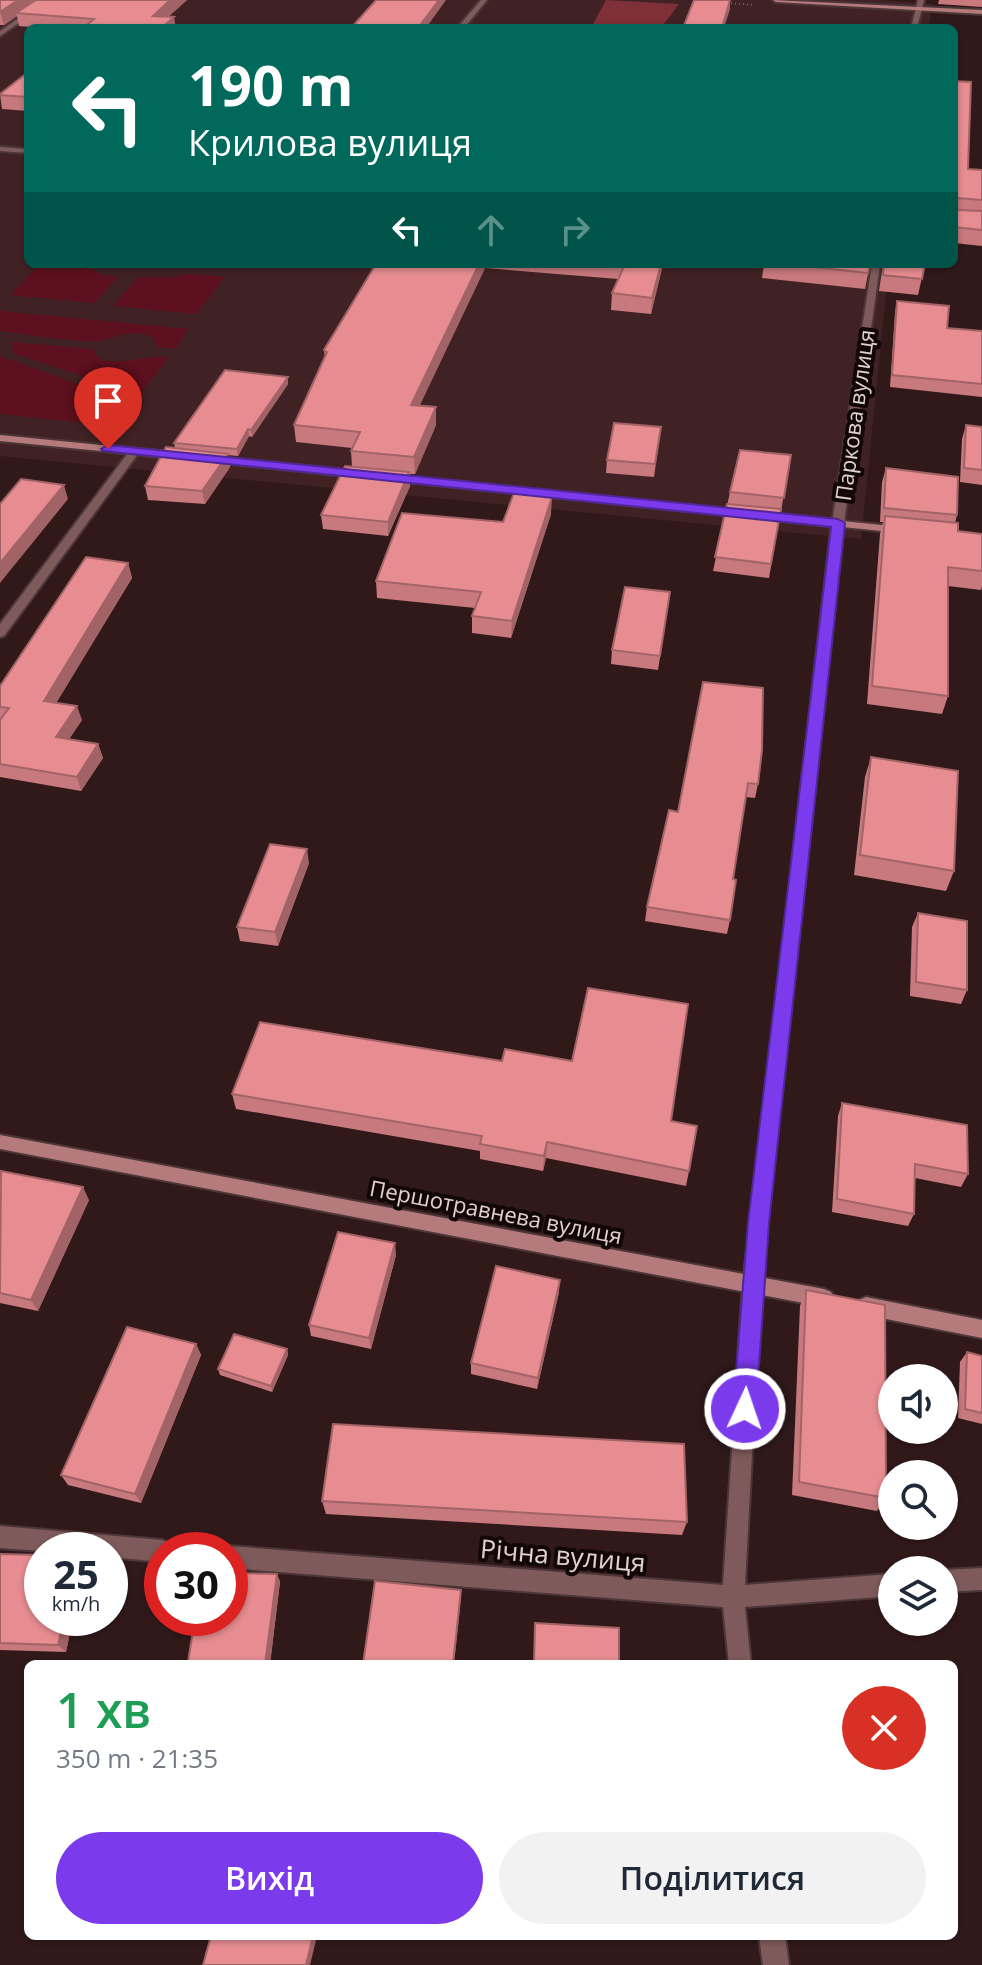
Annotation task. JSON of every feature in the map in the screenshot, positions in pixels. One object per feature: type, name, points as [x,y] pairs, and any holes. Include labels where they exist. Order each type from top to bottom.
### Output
[{"type":"street","points":[[0,34],[49,0]]},
{"type":"street","points":[[463,24],[484,0]]},
{"type":"street","points":[[776,0],[920,4],[982,12]]},
{"type":"street","points":[[915,24],[920,4]]},
{"type":"street","points":[[0,149],[24,151]]},
{"type":"street","name":"Паркова вулиця","points":[[740,1660],[733,1597],[752,1284],[838,523],[875,268]]},
{"type":"street","points":[[0,438],[910,530]]},
{"type":"street","points":[[0,633],[135,451]]},
{"type":"street","name":"Першотравнева вулиця","points":[[0,1142],[982,1329]]},
{"type":"street","points":[[0,1537],[144,1549]]},
{"type":"street","name":"Річна вулиця","points":[[248,1558],[733,1597],[878,1586]]},
{"type":"street","points":[[958,1580],[982,1579]]},
{"type":"street","points":[[773,1940],[776,1965]]},
{"type":"shaded area","points":[[0,0],[879,0],[933,4],[929,24],[24,24],[24,268],[889,268],[861,539],[0,456]]},
{"type":"shaded area","points":[[606,0],[679,4],[664,24],[593,24]]},
{"type":"shaded area","points":[[36,268],[89,268],[102,275],[118,276],[95,303],[10,295]]},
{"type":"shaded area","points":[[186,274],[225,277],[196,314],[113,306],[138,277]]},
{"type":"shaded area","points":[[0,311],[189,329],[175,349],[157,347],[153,338],[139,334],[92,342],[67,340],[0,331]]},
{"type":"shaded area","points":[[12,342],[93,349],[98,358],[116,362],[169,357],[139,395],[13,353]]},
{"type":"shaded area","points":[[0,356],[133,404],[116,426],[0,414]]},
{"type":"building","points":[[0,0],[18,0],[0,12]]},
{"type":"building","points":[[36,0],[170,0],[153,16],[174,17],[166,24],[88,24],[94,19],[16,13]]},
{"type":"building","points":[[376,0],[439,0],[421,24],[355,24]]},
{"type":"building","points":[[694,0],[730,0],[723,24],[685,24]]},
{"type":"building","points":[[24,75],[24,97],[0,94]]},
{"type":"building","points":[[958,81],[971,82],[968,169],[982,170],[982,200],[958,198]]},
{"type":"building","points":[[958,210],[982,211],[982,230],[958,227]]},
{"type":"building","points":[[374,268],[477,268],[411,405],[436,407],[414,457],[351,451],[360,432],[294,425],[327,352],[324,350]]},
{"type":"building","points":[[623,268],[660,268],[652,298],[612,293]]},
{"type":"building","points":[[821,268],[869,268],[868,273]]},
{"type":"building","points":[[884,268],[924,268],[922,279],[883,275]]},
{"type":"building","points":[[897,301],[949,306],[947,328],[982,331],[982,384],[892,375]]},
{"type":"building","points":[[225,370],[288,377],[251,430],[248,429],[237,449],[174,443]]},
{"type":"building","points":[[614,423],[661,427],[655,464],[607,460]]},
{"type":"building","points":[[966,425],[982,427],[982,470],[964,468]]},
{"type":"building","points":[[166,447],[228,454],[202,491],[145,486]]},
{"type":"building","points":[[740,450],[791,455],[784,498],[730,492]]},
{"type":"building","points":[[345,466],[409,472],[388,522],[321,515]]},
{"type":"building","points":[[886,468],[958,477],[957,515],[884,508]]},
{"type":"building","points":[[21,479],[64,485],[0,563],[0,504]]},
{"type":"building","points":[[514,493],[552,497],[512,621],[472,616],[481,592],[376,581],[402,513],[503,522]]},
{"type":"building","points":[[727,504],[781,509],[771,564],[715,557]]},
{"type":"building","points":[[885,516],[958,523],[958,531],[982,534],[982,571],[948,567],[948,696],[872,686]]},
{"type":"building","points":[[86,557],[128,563],[44,701],[77,706],[56,737],[98,744],[77,777],[0,764],[0,720],[9,708],[0,707],[0,686]]},
{"type":"building","points":[[625,587],[670,592],[660,656],[612,650]]},
{"type":"building","points":[[703,682],[763,688],[758,784],[748,783],[730,920],[647,907],[669,810],[678,812]]},
{"type":"building","points":[[871,757],[958,771],[954,871],[860,855]]},
{"type":"building","points":[[270,844],[307,849],[275,932],[237,927]]},
{"type":"building","points":[[918,913],[967,921],[967,990],[916,982]]},
{"type":"building","points":[[588,988],[688,1004],[671,1121],[697,1126],[689,1171],[547,1142],[544,1156],[480,1144],[482,1136],[232,1094],[260,1022],[502,1061],[505,1049],[572,1061]]},
{"type":"building","points":[[842,1103],[967,1125],[968,1174],[915,1164],[914,1214],[837,1199]]},
{"type":"building","points":[[1,1171],[83,1187],[31,1300],[0,1293]]},
{"type":"building","points":[[338,1232],[395,1243],[369,1338],[309,1325]]},
{"type":"building","points":[[496,1266],[560,1280],[538,1378],[471,1363]]},
{"type":"building","points":[[806,1290],[885,1305],[885,1364],[878,1364],[878,1444],[886,1444],[886,1460],[878,1460],[878,1497],[799,1482]]},
{"type":"building","points":[[127,1327],[196,1344],[135,1494],[61,1475]]},
{"type":"building","points":[[234,1334],[287,1349],[271,1386],[218,1369]]},
{"type":"building","points":[[967,1352],[982,1356],[982,1413],[965,1409]]},
{"type":"building","points":[[333,1424],[684,1444],[687,1522],[322,1501]]},
{"type":"building","points":[[0,1554],[24,1555],[24,1636],[60,1636],[58,1645],[0,1643]]},
{"type":"building","points":[[248,1573],[277,1574],[266,1660],[188,1660],[192,1636],[248,1636]]},
{"type":"building","points":[[375,1581],[461,1590],[453,1660],[364,1660]]},
{"type":"building","points":[[535,1623],[619,1628],[619,1660],[534,1660]]},
{"type":"building","points":[[210,1940],[312,1940],[306,1965],[203,1965]]},
{"type":"route","points":[[108,449],[838,523],[758,1223],[745,1409]]}]
